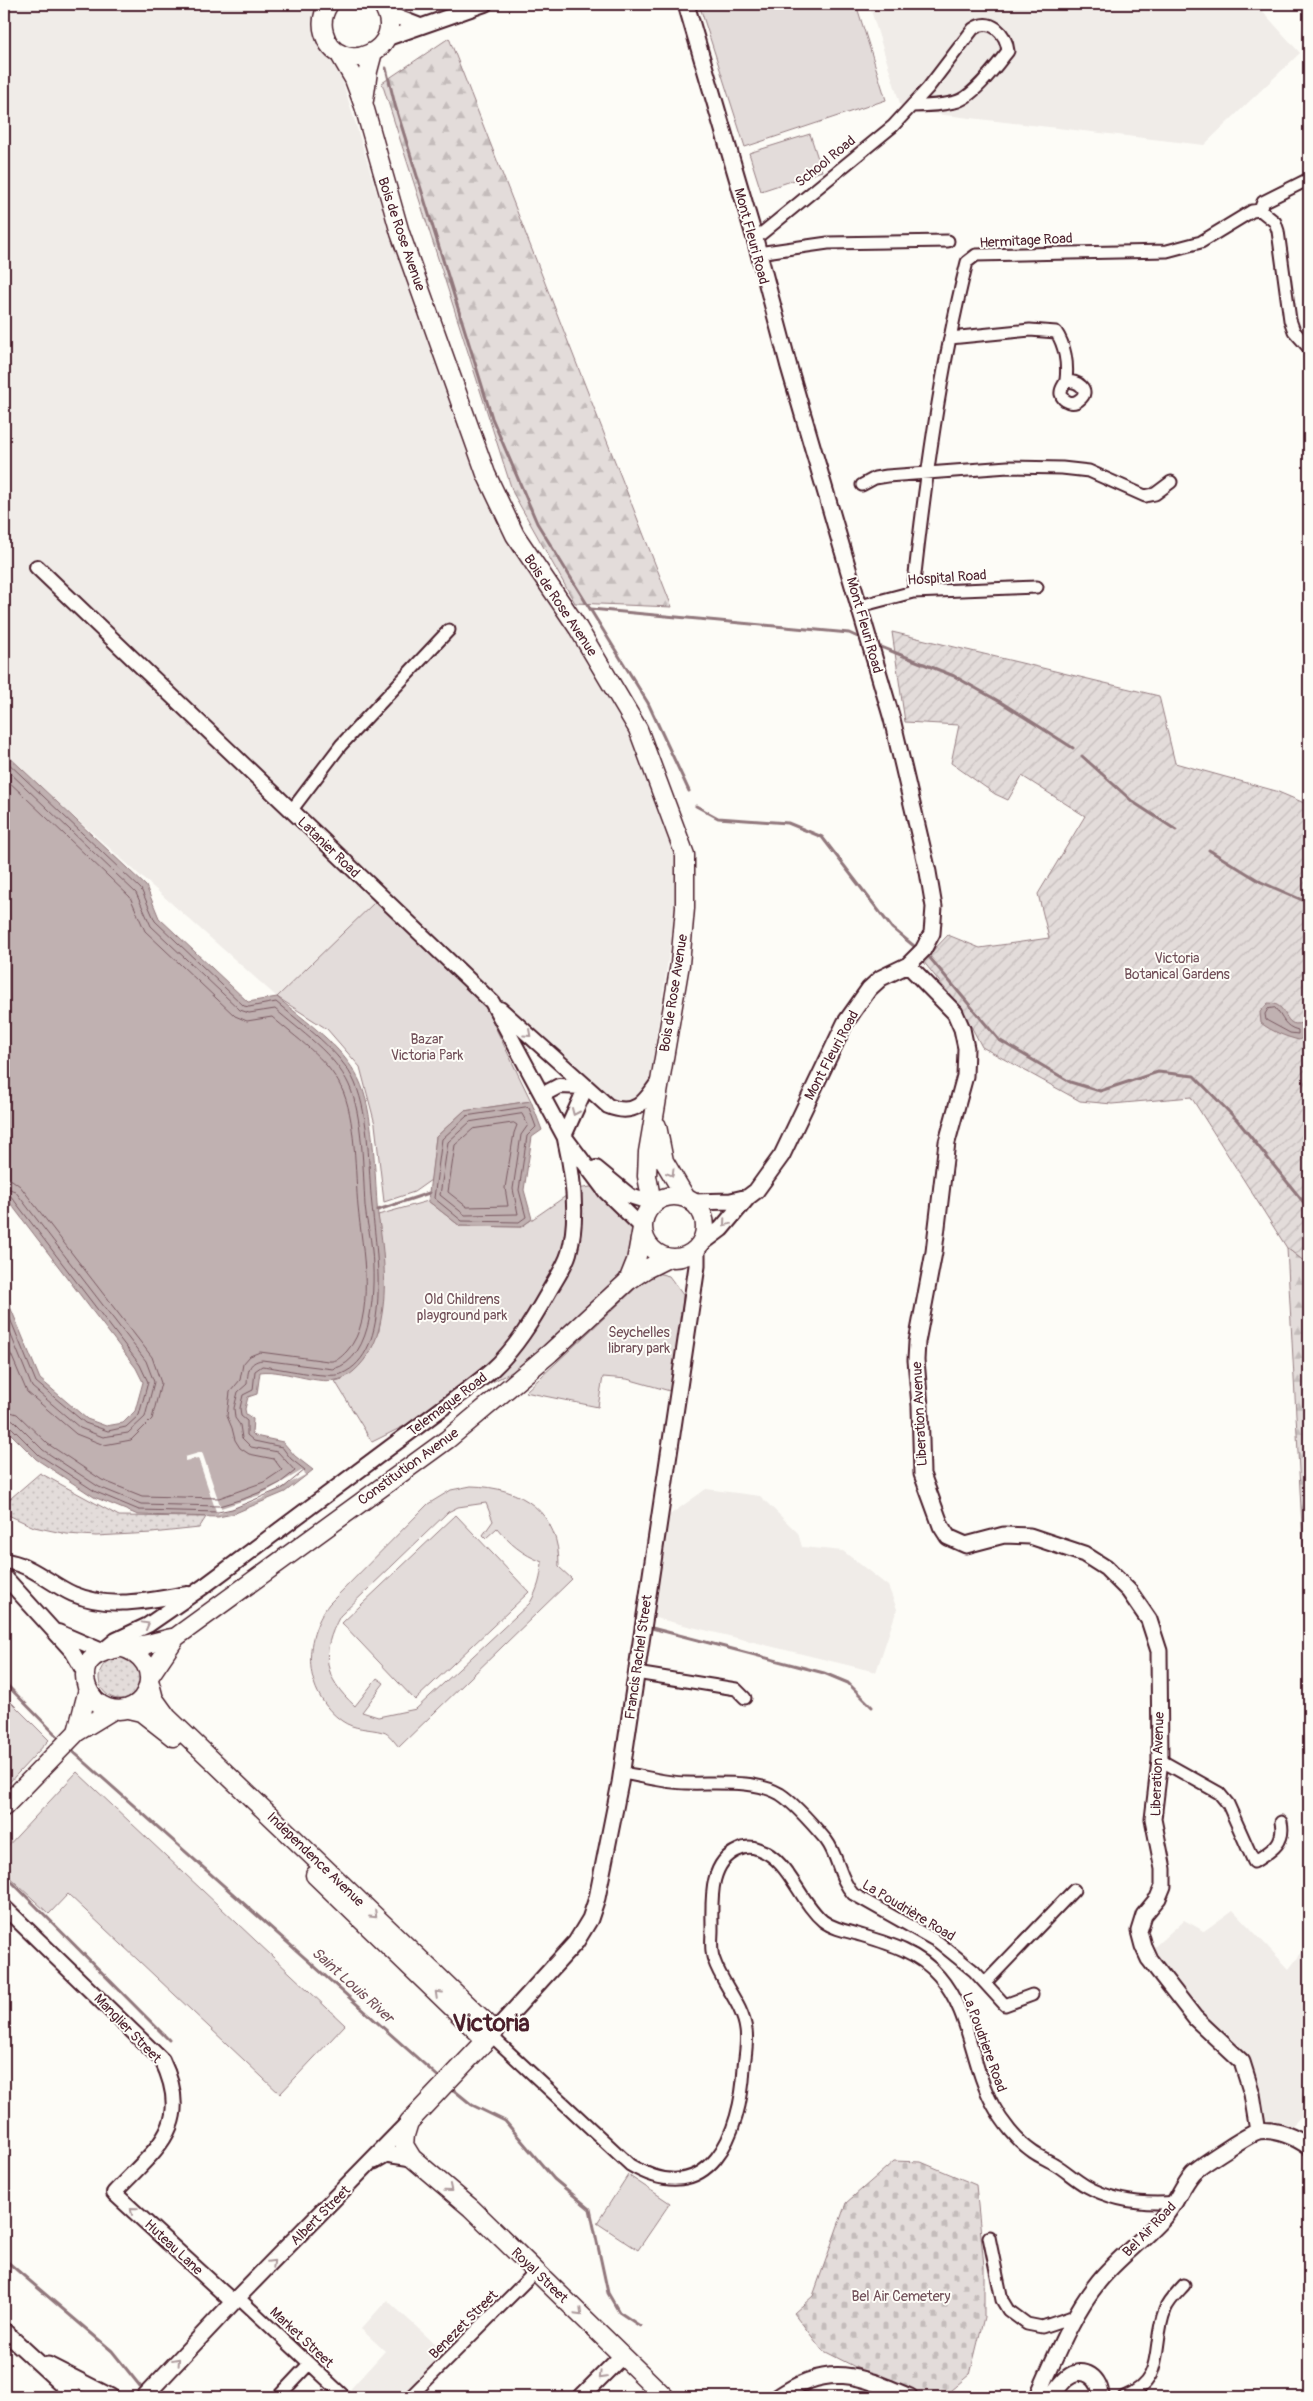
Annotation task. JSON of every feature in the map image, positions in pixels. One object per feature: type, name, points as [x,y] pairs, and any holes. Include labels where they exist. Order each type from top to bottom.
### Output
[{"type":"main road","name":"Bois de Rose Avenue","points":[[329,4],[323,17],[322,27],[329,44],[339,53],[354,79],[364,106],[400,233],[486,474],[515,535],[578,628],[638,730],[685,855],[685,908],[680,964],[659,1081],[647,1176],[652,1204]]},
{"type":"main road","name":"Mont Fleuri Road","points":[[686,4],[756,246],[791,376],[892,719],[928,872],[934,907],[932,933],[923,950],[908,965],[881,978],[870,989],[845,1023],[782,1155],[756,1191],[748,1197],[721,1229],[699,1246]]},
{"type":"main road","name":"Bois de Rose Avenue","points":[[364,106],[364,88],[388,24],[383,6]]},
{"type":"main road","points":[[339,53],[356,57],[379,46]]},
{"type":"main road","name":"Liberation Avenue","points":[[908,965],[955,1013],[962,1029],[966,1048],[965,1076],[947,1142],[934,1252],[917,1342],[916,1360],[921,1414],[922,1474],[941,1526],[948,1537],[966,1545],[1004,1535],[1030,1536],[1084,1554],[1106,1568],[1129,1591],[1149,1620],[1159,1651],[1160,1760],[1154,1818],[1163,1869],[1163,1886],[1158,1898],[1144,1915],[1139,1931],[1142,1946],[1149,1959],[1195,2018],[1242,2062],[1251,2087],[1258,2131]]},
{"type":"main road","name":"Bois de Rose Avenue","points":[[655,1110],[664,1161],[689,1200]]},
{"type":"main road","points":[[689,1200],[699,1208],[705,1226],[699,1246],[684,1257],[668,1258],[658,1254],[650,1248],[644,1238],[642,1228],[644,1219],[652,1204],[668,1196],[689,1200],[731,1201],[748,1197]]},
{"type":"main road","name":"Constitution Avenue","points":[[628,1281],[636,1260],[642,1228]]},
{"type":"main road","name":"Francis Rachel Street","points":[[492,2037],[576,1942],[590,1918],[602,1878],[622,1773],[699,1246]]},
{"type":"main road","name":"Constitution Avenue","points":[[150,1678],[176,1637],[448,1439],[550,1353],[628,1281],[668,1258]]},
{"type":"main road","name":"Constitution Avenue","points":[[109,1649],[176,1637]]},
{"type":"main road","points":[[4,1807],[75,1734],[121,1709],[139,1702],[147,1692],[150,1678],[147,1666],[140,1656],[131,1650],[109,1649],[91,1661],[75,1734]]},
{"type":"main road","name":"Independence Avenue","points":[[150,1678],[154,1699],[167,1717],[492,2037]]},
{"type":"main road","points":[[87,1682],[93,1699],[102,1706],[121,1709]]},
{"type":"main road","name":"Independence Avenue","points":[[121,1709],[141,1712],[161,1726],[492,2037]]},
{"type":"main road","name":"Albert Street","points":[[144,2397],[235,2300],[373,2162],[409,2122],[492,2037]]},
{"type":"main road","points":[[409,2122],[404,2146],[412,2158]]},
{"type":"main road","points":[[1258,2131],[1282,2134],[1296,2139],[1309,2147]]},
{"type":"main road","name":"Bel Air Road","points":[[1040,2397],[1040,2391],[1075,2316],[1099,2281],[1122,2256],[1162,2219],[1176,2202],[1193,2173],[1203,2164],[1258,2131]]},
{"type":"main road","points":[[373,2162],[386,2154],[412,2158]]},
{"type":"main road","name":"Royal Street","points":[[412,2158],[471,2208],[665,2397]]},
{"type":"main road","points":[[4,2331],[76,2397]]},
{"type":"main road","points":[[27,2354],[111,2397]]},
{"type":"main road","points":[[581,2397],[622,2356]]},
{"type":"main road","points":[[1052,2397],[1068,2378],[1075,2373],[1082,2372],[1091,2375],[1099,2383],[1101,2397]]},
{"type":"main road","points":[[778,2397],[793,2387],[810,2381],[830,2375],[843,2375],[877,2383],[910,2397]]},
{"type":"street","points":[[379,46],[420,26],[485,4]]},
{"type":"street","points":[[383,6],[397,17],[420,26]]},
{"type":"street","name":"School Road","points":[[756,246],[893,126],[913,106],[973,28],[979,24],[988,24],[996,28],[1006,40],[1008,51],[965,98],[956,102],[913,106]]},
{"type":"street","name":"Hermitage Road","points":[[913,592],[926,475],[950,338],[967,262],[976,255],[1167,250],[1201,242],[1252,211],[1260,210],[1263,202],[1309,179]]},
{"type":"street","points":[[1260,210],[1275,222],[1278,231],[1290,320],[1294,331],[1309,348]]},
{"type":"street","points":[[756,246],[948,241]]},
{"type":"street","points":[[950,338],[1030,330],[1056,332],[1065,354],[1066,382]]},
{"type":"street","points":[[862,484],[875,478],[887,476],[926,475],[1008,467],[1062,468],[1089,471],[1145,496],[1154,494],[1171,482]]},
{"type":"street","name":"Latanier Road","points":[[37,567],[492,1002],[564,1136],[582,1157],[606,1192],[642,1228]]},
{"type":"street","name":"Hospital Road","points":[[860,606],[913,592],[1037,587]]},
{"type":"street","points":[[292,811],[341,745],[449,630]]},
{"type":"street","points":[[492,1002],[608,1106],[624,1110],[644,1102],[659,1081]]},
{"type":"street","points":[[542,1094],[559,1086],[586,1088]]},
{"type":"street","points":[[564,1136],[586,1088]]},
{"type":"street","name":"Telemaque Road","points":[[109,1649],[116,1640],[148,1624],[194,1594],[456,1398],[492,1370],[511,1350],[530,1324],[569,1253],[573,1231],[573,1192],[571,1165],[564,1136]]},
{"type":"street","name":"Latanier Road","points":[[582,1157],[630,1196],[652,1204]]},
{"type":"street","name":"Telemaque Road","points":[[4,1561],[13,1562],[35,1572],[75,1594],[105,1602],[140,1602],[194,1594]]},
{"type":"street","points":[[4,1576],[72,1651],[87,1682]]},
{"type":"street","points":[[55,1631],[109,1649]]},
{"type":"street","points":[[636,1673],[736,1689],[745,1698]]},
{"type":"street","points":[[1160,1760],[1219,1793],[1228,1804],[1254,1862],[1272,1850],[1280,1841],[1282,1836],[1280,1822]]},
{"type":"street","name":"La Poudrière Road","points":[[622,1773],[685,1783],[718,1781],[757,1787],[780,1794],[826,1840],[833,1850],[847,1888],[853,1894],[938,1942],[974,1971],[1005,2005],[1032,1996]]},
{"type":"street","name":"La Poudriere Road","points":[[492,2037],[630,2165],[649,2176],[671,2178],[694,2175],[707,2168],[716,2160],[728,2142],[743,2096],[746,2030],[738,2008],[712,1957],[714,1880],[721,1862],[732,1852],[743,1847],[755,1848],[770,1854],[782,1867],[816,1915],[828,1924],[897,1947],[923,1961],[938,1975],[955,1998],[992,2104],[1019,2139],[1033,2152],[1086,2186],[1120,2199],[1154,2204],[1176,2202]]},
{"type":"street","points":[[985,1983],[1074,1890]]},
{"type":"street","name":"Manglier Street","points":[[4,1907],[146,2043],[162,2060],[170,2077],[176,2102],[170,2128],[158,2146],[114,2193]]},
{"type":"street","name":"Huteau Lane","points":[[114,2193],[235,2300]]},
{"type":"street","points":[[989,2237],[1002,2300],[1008,2310],[1027,2324],[1042,2327],[1075,2316]]},
{"type":"street","name":"Benezet Street","points":[[410,2397],[536,2271]]},
{"type":"street","points":[[1124,2397],[1138,2391],[1153,2374],[1165,2309],[1184,2285]]},
{"type":"street","name":"Market Street","points":[[235,2300],[346,2397]]},
{"type":"street","points":[[278,2397],[309,2364]]},
{"type":"shaded area","points":[[4,4],[329,4],[328,34],[385,219],[442,365],[481,480],[631,733],[677,850],[676,907],[650,1080],[630,1103],[614,1106],[502,1001],[484,1004],[315,962],[277,997],[63,807],[4,752]]},
{"type":"shaded area","points":[[869,4],[1135,4],[1142,11],[1169,4],[1256,4],[1300,53],[1204,145],[902,110]]},
{"type":"shaded area","points":[[706,1489],[760,1496],[798,1533],[802,1547],[843,1551],[888,1586],[897,1609],[876,1672],[651,1617],[664,1519]]},
{"type":"shaded area","points":[[1233,1910],[1289,1969],[1309,1943],[1309,2108],[1289,2129],[1262,2125],[1250,2075],[1151,1950],[1184,1920],[1204,1931]]},
{"type":"shaded area","points":[[387,2300],[445,2353],[404,2397],[348,2397],[345,2395],[385,2351],[361,2329]]},
{"type":"green space","points":[[699,4],[856,4],[886,100],[745,147]]},
{"type":"green space","points":[[449,38],[672,607],[575,603],[513,493],[382,83]]},
{"type":"green space","points":[[810,134],[822,171],[761,191],[749,153]]},
{"type":"green space","name":"Victoria Botanical Gardens","points":[[892,632],[1159,696],[1175,763],[1276,791],[1309,805],[1309,1265],[1287,1248],[1191,1097],[1112,1104],[1080,1101],[982,1047],[963,1011],[923,961],[948,935],[980,948],[1049,938],[1038,894],[1085,816],[1022,776],[1008,800],[995,794],[951,763],[959,725],[905,722]]},
{"type":"green space","name":"Bazar Victoria Park","points":[[376,901],[484,1004],[531,1101],[464,1111],[436,1137],[431,1180],[414,1192],[384,1202],[375,1124],[360,1067],[327,1029],[277,997]]},
{"type":"green space","name":"Old Childrens playground park","points":[[598,1186],[643,1228],[628,1281],[550,1353],[372,1442],[335,1381],[343,1379],[379,1331],[384,1280],[378,1215],[428,1201],[460,1226],[521,1227],[576,1189]]},
{"type":"green space","points":[[1287,1248],[1309,1265],[1309,1656]]},
{"type":"green space","name":"Seychelles library park","points":[[653,1272],[669,1276],[683,1295],[677,1393],[627,1379],[603,1377],[598,1407],[525,1392]]},
{"type":"green space","points":[[40,1473],[119,1516],[206,1517],[199,1528],[96,1536],[67,1534],[34,1527],[4,1513],[4,1504]]},
{"type":"green space","points":[[471,1486],[506,1491],[534,1506],[545,1517],[553,1531],[558,1548],[559,1567],[572,1579],[399,1747],[385,1733],[347,1724],[329,1709],[320,1696],[311,1666],[311,1649],[314,1634],[320,1618],[329,1604],[428,1504],[451,1490]],"holes":[[[486,1503],[493,1521],[483,1535],[486,1538],[497,1528],[517,1548],[528,1556],[542,1562],[539,1583],[530,1603],[416,1709],[378,1717],[362,1712],[384,1683],[377,1678],[355,1706],[336,1685],[328,1664],[328,1653],[329,1642],[340,1616],[448,1512],[458,1507]]]},
{"type":"green space","points":[[456,1515],[529,1592],[415,1700],[342,1623]]},
{"type":"green space","points":[[124,1657],[132,1660],[138,1666],[141,1678],[138,1690],[132,1696],[116,1699],[108,1696],[102,1690],[99,1674],[102,1666],[108,1660]]},
{"type":"green space","points":[[4,1695],[49,1740],[4,1788]]},
{"type":"green space","points":[[77,1772],[345,2025],[280,2094],[68,1894],[49,1914],[4,1872],[4,1850]]},
{"type":"green space","name":"Bel Air Cemetery","points":[[894,2161],[921,2162],[976,2185],[984,2266],[984,2317],[970,2374],[943,2397],[914,2397],[822,2350],[794,2313],[813,2296],[846,2203]]},
{"type":"green space","points":[[628,2175],[670,2203],[638,2250],[597,2223]]},
{"type":"water","points":[[4,752],[146,886],[159,918],[248,1002],[277,997],[311,1025],[333,1045],[352,1067],[364,1092],[372,1140],[384,1270],[383,1308],[376,1338],[371,1350],[359,1366],[349,1375],[340,1379],[329,1381],[282,1373],[260,1372],[257,1394],[248,1397],[245,1409],[246,1414],[253,1419],[252,1433],[255,1436],[283,1442],[295,1456],[313,1470],[285,1492],[233,1514],[218,1517],[138,1515],[94,1497],[36,1459],[4,1427],[4,1292],[40,1379],[87,1419],[106,1426],[123,1423],[135,1411],[143,1382],[136,1368],[4,1195]]},
{"type":"water","points":[[1268,1003],[1280,1007],[1291,1022],[1296,1024],[1302,1023],[1304,1033],[1301,1039],[1299,1040],[1269,1029],[1261,1023],[1260,1012]]},
{"type":"water","points":[[531,1101],[542,1130],[532,1137],[524,1190],[532,1219],[521,1227],[460,1226],[428,1201],[436,1137],[464,1111]]},
{"type":"pier","points":[[202,1452],[221,1508],[260,1495],[303,1470],[305,1475],[261,1499],[217,1514],[198,1458],[185,1461],[185,1457]]},
{"type":"waterway","points":[[386,68],[395,105],[492,418],[537,523],[648,703],[689,791]]},
{"type":"waterway","points":[[591,609],[849,633],[860,638]]},
{"type":"waterway","points":[[881,647],[954,676],[1002,703],[1073,748]]},
{"type":"waterway","points":[[1082,756],[1133,802],[1176,830]]},
{"type":"waterway","points":[[696,806],[718,818],[788,823],[822,837],[892,928],[914,946]]},
{"type":"waterway","points":[[1209,850],[1261,882],[1309,903]]},
{"type":"waterway","points":[[930,958],[999,1040],[1070,1082],[1100,1091],[1158,1072],[1194,1076],[1237,1120],[1309,1209]]},
{"type":"waterway","points":[[378,1210],[429,1193]]},
{"type":"waterway","points":[[648,1627],[824,1673],[848,1683],[872,1707]]},
{"type":"waterway","name":"Saint Louis River","points":[[4,1682],[61,1740]]},
{"type":"waterway","name":"Saint Louis River","points":[[69,1748],[442,2080]]},
{"type":"waterway","points":[[4,1874],[169,2040]]},
{"type":"waterway","name":"Saint Louis River","points":[[450,2087],[472,2105],[505,2121],[554,2179],[590,2209],[608,2293],[619,2312],[640,2326]]},
{"type":"waterway","points":[[4,2259],[112,2351],[140,2386]]},
{"type":"district","name":"Victoria","points":[[491,2023]]}]
